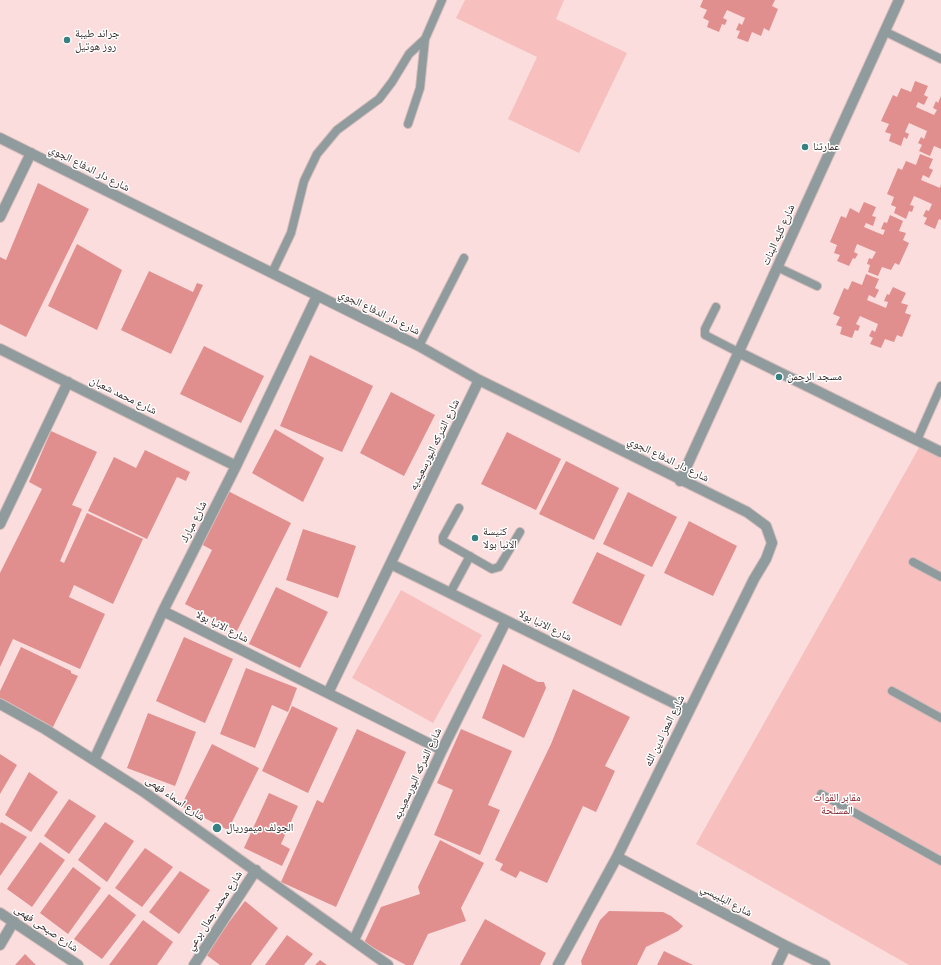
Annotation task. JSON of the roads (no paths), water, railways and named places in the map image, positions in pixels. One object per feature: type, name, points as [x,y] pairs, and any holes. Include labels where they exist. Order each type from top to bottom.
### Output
[{"type":"street","name":"شارع كليه البنات","points":[[680,480],[899,0]]},
{"type":"street","name":"شارع دار الدفاع الجوي","points":[[0,138],[419,346],[479,380],[747,512]]},
{"type":"street","points":[[0,217],[31,153]]},
{"type":"street","name":"شارع مبارك","points":[[94,760],[163,611],[236,466],[317,296]]},
{"type":"street","name":"شارع محمد شعبان","points":[[0,349],[236,466]]},
{"type":"street","points":[[738,352],[941,452]]},
{"type":"street","name":"شارع الشركه البورسعيديه","points":[[328,693],[479,380]]},
{"type":"street","points":[[0,524],[3,507],[68,382]]},
{"type":"street","name":"شارع المعز لدين الله","points":[[558,965],[617,857],[688,710],[754,579],[766,559],[772,542],[766,526],[747,512]]},
{"type":"street","name":"شارع الانبا بولا","points":[[391,564],[688,710]]},
{"type":"street","name":"شارع الانبا بولا","points":[[163,611],[442,750]]},
{"type":"street","name":"شارع الشركه البورسعيديه","points":[[354,940],[442,750],[506,621]]},
{"type":"street","name":"شارع اسماء فهمى","points":[[0,704],[94,760],[256,870],[388,965]]},
{"type":"street","name":"شارع البلبيسي","points":[[617,857],[825,965]]},
{"type":"street","name":"شارع محمد جمال برعي","points":[[194,965],[256,870]]},
{"type":"street","name":"شارع صبحى فهمى","points":[[0,913],[78,965]]},
{"type":"street","points":[[0,945],[14,921]]},
{"type":"street","points":[[777,965],[786,946]]},
{"type":"lane","points":[[408,124],[420,88],[421,61],[425,39],[442,0]]},
{"type":"lane","points":[[884,31],[941,59]]},
{"type":"lane","points":[[272,273],[292,233],[304,181],[317,154],[337,130],[371,106],[383,95],[409,54],[425,39]]},
{"type":"lane","points":[[419,346],[464,258]]},
{"type":"lane","points":[[778,267],[817,286]]},
{"type":"lane","points":[[716,307],[705,329],[704,335],[738,352]]},
{"type":"lane","points":[[918,440],[941,386]]},
{"type":"lane","points":[[458,508],[443,539],[444,542],[492,569],[497,569],[520,532]]},
{"type":"lane","points":[[450,593],[470,556]]},
{"type":"lane","points":[[913,562],[941,577]]},
{"type":"lane","points":[[892,691],[941,718]]},
{"type":"lane","points":[[821,794],[941,862]]},
{"type":"place","name":"جراند طيبة روز هوتيل","points":[[67,40]]},
{"type":"place","name":"عمارتنا","points":[[805,147]]},
{"type":"place","name":"مسجد الرحمن","points":[[779,377]]},
{"type":"place","name":"كنيسة الانبا بولا","points":[[475,538]]},
{"type":"place","name":"الجولف ميموريال","points":[[217,828]]},
{"type":"park label","name":"مقابر القوات المسلحة","points":[[837,804]]}]
